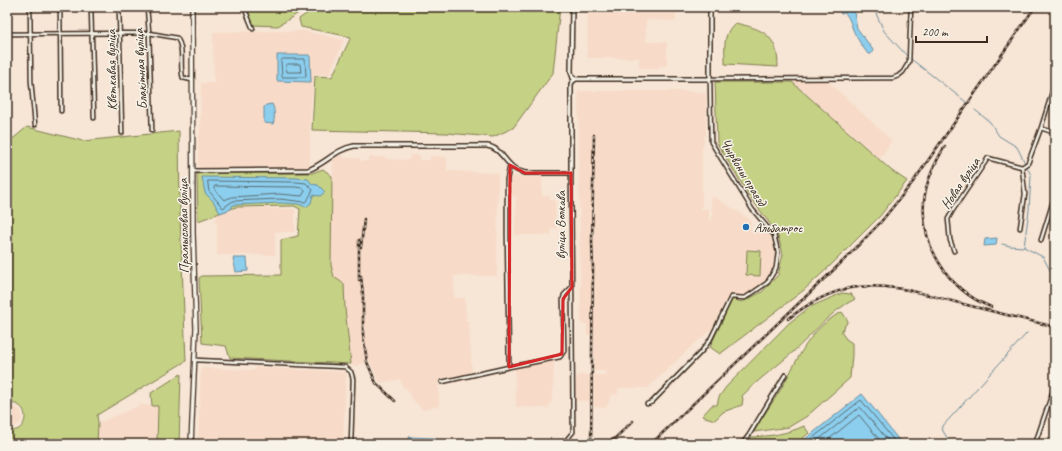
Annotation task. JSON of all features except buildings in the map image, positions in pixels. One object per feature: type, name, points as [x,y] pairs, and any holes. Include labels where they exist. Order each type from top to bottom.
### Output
[{"type":"main road","name":"Прамысловая вуліца","points":[[191,444],[196,329],[192,7]]},
{"type":"street","points":[[30,7],[31,81],[35,125]]},
{"type":"street","points":[[60,7],[61,111]]},
{"type":"street","points":[[91,7],[94,118]]},
{"type":"street","name":"Кветкавая вуліца","points":[[119,7],[122,133]]},
{"type":"street","name":"Блакітная вуліца","points":[[147,7],[152,130]]},
{"type":"street","points":[[244,7],[253,29]]},
{"type":"street","points":[[572,7],[571,72],[573,78],[576,79],[893,78],[903,72],[909,62],[911,7]]},
{"type":"street","points":[[710,7],[710,79]]},
{"type":"street","points":[[7,34],[149,33],[177,38],[180,43],[183,78],[192,80]]},
{"type":"street","points":[[1020,228],[1025,194],[1022,167],[1028,164],[1055,86],[1055,66]]},
{"type":"street","name":"вуліца Волкава","points":[[563,444],[573,432],[571,84],[576,79]]},
{"type":"street","name":"Чырвоны праезд","points":[[647,404],[652,402],[702,352],[710,340],[731,297],[745,298],[759,289],[770,279],[776,268],[778,252],[774,235],[752,209],[711,142],[710,79]]},
{"type":"street","points":[[1041,128],[1055,133]]},
{"type":"street","points":[[193,171],[308,170],[318,166],[343,149],[354,146],[490,146],[498,150],[510,165],[525,173],[571,173]]},
{"type":"street","name":"Новая вуліца","points":[[954,251],[950,240],[948,219],[988,158],[1022,167]]},
{"type":"street","points":[[509,367],[507,235],[508,179],[510,165]]},
{"type":"street","points":[[1041,240],[1055,195]]},
{"type":"street","points":[[442,382],[557,358],[562,354],[564,349],[563,299],[564,295],[572,288]]},
{"type":"street","points":[[195,360],[345,367],[351,372],[353,379],[351,444]]},
{"type":"street","points":[[742,444],[785,375]]},
{"type":"street","points":[[1035,444],[1055,385]]},
{"type":"highlighted area","points":[[510,165],[525,173],[571,173],[572,287],[563,299],[562,354],[509,367]]},
{"type":"shaded area","points":[[588,7],[676,7],[676,21],[646,20],[646,42],[667,42],[667,66],[659,66],[659,68],[639,68],[639,58],[587,58]]},
{"type":"shaded area","points":[[304,31],[344,40],[329,75],[314,74],[310,124],[310,167],[200,169],[198,165],[198,138],[200,132],[201,83],[214,83],[213,32]]},
{"type":"shaded area","points":[[791,81],[828,81],[892,141],[879,159]]},
{"type":"shaded area","points":[[578,91],[693,91],[706,93],[706,136],[704,136],[704,145],[702,145],[702,207],[700,207],[700,209],[709,209],[709,220],[712,220],[711,195],[748,218],[751,222],[751,231],[766,231],[771,236],[776,252],[773,271],[765,282],[758,288],[744,295],[729,295],[711,330],[648,388],[619,388],[617,395],[612,394],[606,408],[594,407],[593,375],[605,375],[606,371],[594,371],[594,335],[587,335],[587,324],[581,324]]},
{"type":"shaded area","points":[[339,154],[345,158],[359,158],[360,161],[368,161],[369,157],[386,157],[386,159],[409,160],[410,155],[420,155],[420,160],[430,160],[430,156],[447,157],[447,171],[498,173],[497,276],[454,276],[454,298],[465,298],[466,321],[469,322],[472,373],[439,379],[439,406],[423,410],[412,399],[406,387],[403,388],[400,379],[380,383],[369,361],[355,366],[348,363],[330,265],[333,159]]},
{"type":"shaded area","points":[[510,176],[542,177],[542,196],[550,196],[550,200],[555,200],[556,228],[551,229],[551,235],[515,235],[516,197],[510,196]]},
{"type":"shaded area","points":[[236,207],[295,209],[295,232],[275,232],[275,255],[217,255],[217,223],[215,223],[217,215]]},
{"type":"shaded area","points":[[554,360],[553,397],[548,408],[516,407],[515,367]]},
{"type":"shaded area","points":[[256,367],[346,372],[343,444],[198,444],[201,368],[255,370]]},
{"type":"shaded area","points":[[578,375],[591,375],[591,401],[576,401],[576,378]]},
{"type":"shaded area","points":[[141,405],[158,406],[157,444],[97,444],[98,423]]},
{"type":"shaded area","points":[[11,406],[19,409],[22,415],[21,422],[11,427],[7,426],[7,407]]},
{"type":"green space","points":[[247,7],[308,7],[278,26],[253,25]]},
{"type":"green space","points":[[316,7],[560,7],[553,73],[513,128],[493,137],[447,133],[312,130],[315,76],[332,77],[351,37],[301,27],[299,19]]},
{"type":"green space","points":[[735,23],[754,28],[767,35],[775,47],[778,67],[725,64],[726,37]]},
{"type":"green space","points":[[715,82],[792,82],[892,171],[907,181],[880,216],[830,266],[804,290],[720,354],[710,347],[732,299],[742,302],[762,292],[778,275],[783,254],[777,233],[750,197],[717,143]]},
{"type":"green space","points":[[27,127],[83,141],[179,131],[180,217],[186,361],[97,415],[97,444],[7,444],[7,430],[15,430],[20,428],[24,423],[25,417],[21,407],[15,404],[7,404],[7,142]]},
{"type":"green space","points":[[323,169],[332,176],[331,265],[334,277],[344,284],[351,364],[230,358],[226,346],[202,343],[199,278],[202,276],[281,275],[281,240],[298,236],[300,209],[294,206],[236,207],[198,221],[197,173],[312,173]]},
{"type":"green space","points":[[747,250],[761,251],[760,276],[746,275]]},
{"type":"green space","points":[[842,293],[851,294],[855,299],[837,310],[792,353],[748,390],[742,396],[742,405],[723,412],[715,420],[702,416],[712,405],[717,405],[719,397],[726,387],[789,323],[810,307]]},
{"type":"green space","points":[[842,312],[848,321],[841,332],[846,339],[852,343],[850,378],[807,416],[789,427],[754,432],[813,335],[821,326]]},
{"type":"green space","points":[[181,374],[179,444],[157,444],[158,406],[152,406],[151,393]]},
{"type":"green space","points":[[804,426],[809,433],[796,444],[746,444],[752,437],[778,434]]},
{"type":"water","points":[[842,7],[853,7],[857,28],[873,50],[871,54],[868,54],[859,41],[845,13],[840,13]]},
{"type":"water","points":[[277,55],[310,55],[311,82],[277,81]]},
{"type":"water","points":[[272,104],[274,109],[273,124],[264,123],[264,107]]},
{"type":"water","points":[[202,177],[308,179],[312,184],[318,185],[325,192],[320,196],[313,195],[311,203],[306,207],[298,204],[280,203],[233,205],[231,209],[220,213],[213,201],[205,193]]},
{"type":"water","points":[[997,238],[996,245],[984,246],[985,239]]},
{"type":"water","points":[[233,258],[247,258],[248,271],[236,272]]},
{"type":"water","points":[[862,394],[902,444],[799,444]]},
{"type":"water","points":[[409,437],[436,438],[436,444],[410,444]]},
{"type":"waterway","points":[[873,7],[884,31],[907,56]]},
{"type":"waterway","points":[[911,59],[966,102]]},
{"type":"waterway","points":[[975,110],[990,122],[999,136],[1017,147],[1031,175],[1029,210],[1024,247]]},
{"type":"waterway","points":[[1002,244],[1024,247],[1043,257],[1052,274],[1052,292],[1055,294]]},
{"type":"waterway","points":[[951,444],[941,428],[1027,333]]},
{"type":"railway","points":[[651,444],[843,261],[880,223],[913,182],[1035,7]]},
{"type":"railway","points":[[591,444],[594,135]]},
{"type":"railway","points":[[945,146],[938,157],[926,187],[924,212],[926,229],[938,262],[949,276],[961,289],[975,299],[991,307]]},
{"type":"railway","points":[[361,247],[364,219]]},
{"type":"railway","points":[[359,240],[359,280]]},
{"type":"railway","points":[[361,276],[363,295],[363,335],[367,362],[376,383],[395,401]]},
{"type":"railway","points":[[788,319],[810,304],[841,290],[864,286],[879,286],[921,293],[1055,327]]},
{"type":"railway","points":[[609,444],[633,421]]},
{"type":"place","name":"Альбатрос","points":[[746,227]]}]
